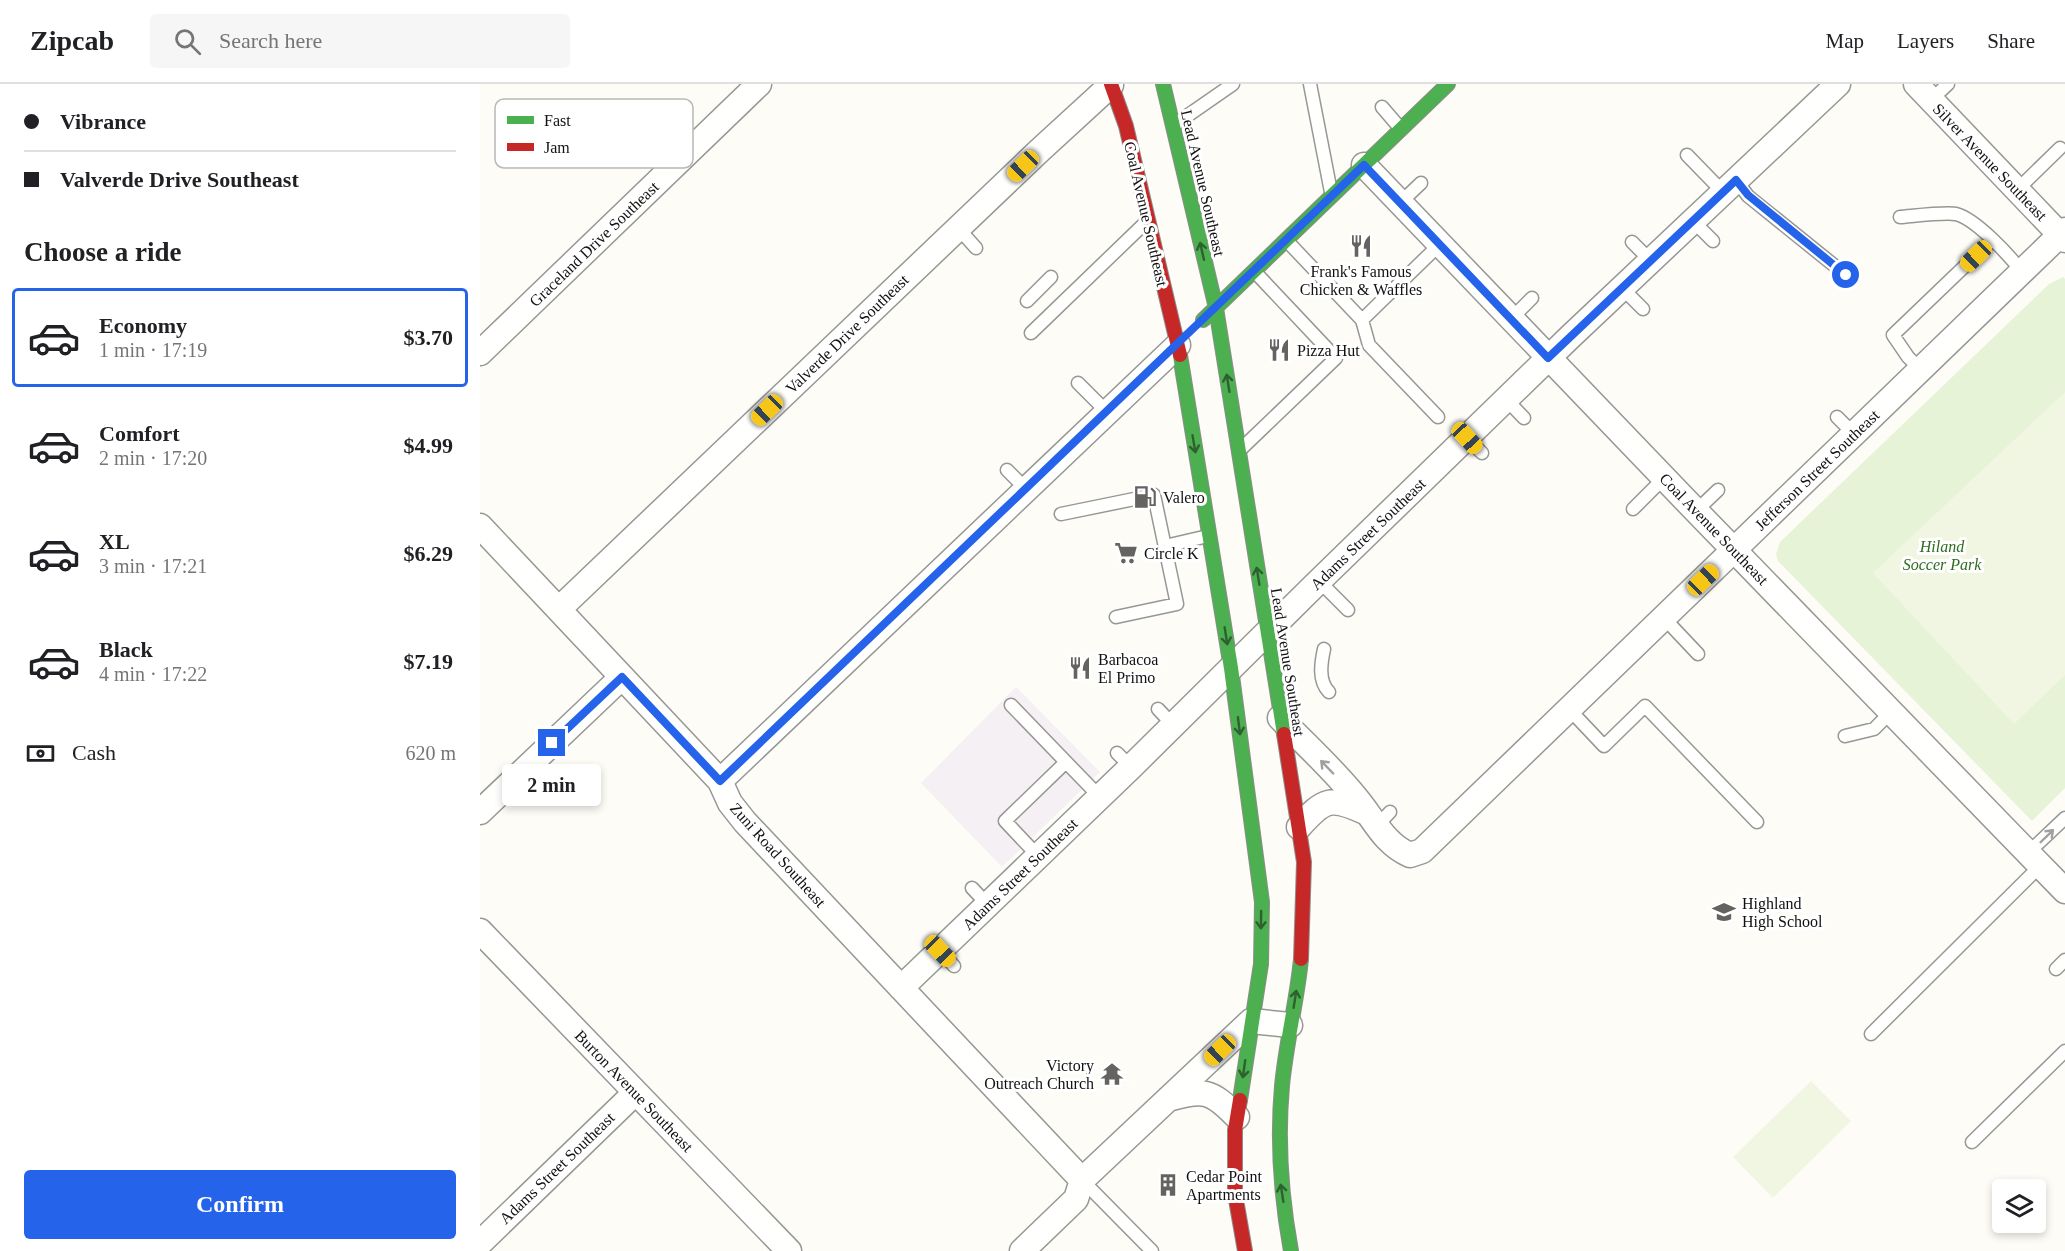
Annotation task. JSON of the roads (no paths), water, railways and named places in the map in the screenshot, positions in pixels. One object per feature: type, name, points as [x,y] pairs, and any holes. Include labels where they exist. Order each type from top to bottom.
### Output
[{"type":"main road","name":"Coal Avenue Southeast","points":[[1111,84],[1126,126],[1178,345]]},
{"type":"main road","name":"Lead Avenue Southeast","points":[[1163,84],[1216,308],[1304,862],[1304,919],[1300,969],[1285,1062],[1280,1131],[1280,1183],[1291,1251]]},
{"type":"main road","points":[[1245,1251],[1235,1194],[1235,1130],[1261,964],[1262,902],[1232,668],[1178,345],[1448,84]]},
{"type":"street","name":"Graceland Drive Southeast","points":[[693,148],[759,84]]},
{"type":"street","name":"Valverde Drive Southeast","points":[[559,609],[1111,84]]},
{"type":"street","name":"Adams Street Southeast","points":[[901,988],[947,958],[980,896],[1038,856],[1100,797],[1124,760],[1166,717],[1232,668],[1319,581],[1474,446],[1506,399],[1838,84]]},
{"type":"street","name":"Silver Avenue Southeast","points":[[1932,89],[2017,190],[2063,235]]},
{"type":"street","name":"Coal Avenue Southeast","points":[[1364,165],[2065,891]]},
{"type":"street","name":"Graceland Drive Southeast","points":[[480,353],[672,168]]},
{"type":"street","name":"Jefferson Street Southeast","points":[[1377,817],[1398,850],[1410,855],[1422,851],[2063,235]]},
{"type":"street","points":[[720,781],[1178,345]]},
{"type":"street","name":"Zuni Road Southeast","points":[[480,526],[720,781],[730,803],[745,822],[1082,1180]]},
{"type":"street","points":[[480,812],[622,677]]},
{"type":"street","points":[[1280,718],[1377,817]]},
{"type":"street","points":[[1299,827],[1327,801],[1347,803],[1377,817]]},
{"type":"street","name":"Burton Avenue Southeast","points":[[480,931],[789,1251]]},
{"type":"street","points":[[1022,1251],[1076,1199],[1082,1180],[1251,1021],[1290,1025]]},
{"type":"street","points":[[1168,1099],[1193,1092],[1212,1095],[1237,1117]]},
{"type":"street","name":"Adams Street Southeast","points":[[480,1243],[635,1093]]},
{"type":"lane","points":[[1173,126],[1233,84]]},
{"type":"lane","points":[[1310,84],[1332,196]]},
{"type":"lane","points":[[1382,106],[1401,129]]},
{"type":"lane","points":[[2017,190],[2060,148]]},
{"type":"lane","points":[[1687,155],[1730,186],[1748,195],[1846,275]]},
{"type":"lane","points":[[1400,203],[1421,183]]},
{"type":"lane","points":[[1900,217],[1956,214],[1975,225],[2011,257],[2022,272]]},
{"type":"lane","points":[[1031,333],[1147,221]]},
{"type":"lane","points":[[1693,221],[1713,242]]},
{"type":"lane","points":[[958,228],[976,248]]},
{"type":"lane","points":[[1286,240],[1362,320],[1369,345],[1438,417]]},
{"type":"lane","points":[[1920,370],[1893,335],[1992,240]]},
{"type":"lane","points":[[1632,242],[1651,261]]},
{"type":"lane","points":[[1362,320],[1440,244]]},
{"type":"lane","points":[[1238,452],[1336,358],[1254,271]]},
{"type":"lane","points":[[1027,301],[1051,277]]},
{"type":"lane","points":[[1622,288],[1643,309]]},
{"type":"lane","points":[[1511,319],[1532,298]]},
{"type":"lane","points":[[1078,383],[1107,412]]},
{"type":"lane","points":[[1506,399],[1524,418]]},
{"type":"lane","points":[[1838,417],[1854,434]]},
{"type":"lane","points":[[1007,470],[1026,489]]},
{"type":"lane","points":[[1633,509],[1664,478]]},
{"type":"lane","points":[[1696,511],[1718,490]]},
{"type":"lane","points":[[1061,514],[1154,495],[1177,604],[1116,617]]},
{"type":"lane","points":[[1165,546],[1209,536]]},
{"type":"lane","points":[[1319,581],[1348,610]]},
{"type":"lane","points":[[1664,618],[1698,654]]},
{"type":"lane","points":[[1324,649],[1321,661],[1322,678],[1329,692]]},
{"type":"lane","points":[[1011,705],[1100,797]]},
{"type":"lane","points":[[1569,709],[1604,746],[1645,706],[1757,822]]},
{"type":"lane","points":[[1845,736],[1874,729],[1891,712]]},
{"type":"lane","points":[[1038,856],[1005,821],[1066,762]]},
{"type":"lane","points":[[1870,1034],[2034,860],[2065,818]]},
{"type":"lane","points":[[1972,1142],[2065,1051]]},
{"type":"lane","points":[[1082,1180],[1152,1251]]},
{"type":"place","name":"Frank's Famous Chicken & Waffles","points":[[1361,246]]},
{"type":"place","name":"Pizza Hut","points":[[1279,350]]},
{"type":"place","name":"Valero","points":[[1145,497]]},
{"type":"place","name":"Circle K","points":[[1126,553]]},
{"type":"place","name":"Barbacoa El Primo","points":[[1080,668]]},
{"type":"place","name":"Highland High School","points":[[1724,912]]},
{"type":"place","name":"Victory Outreach Church","points":[[1112,1074]]},
{"type":"place","name":"Cedar Point Apartments","points":[[1168,1185]]},
{"type":"park label","name":"Hiland Soccer Park","points":[[1942,555]]}]
